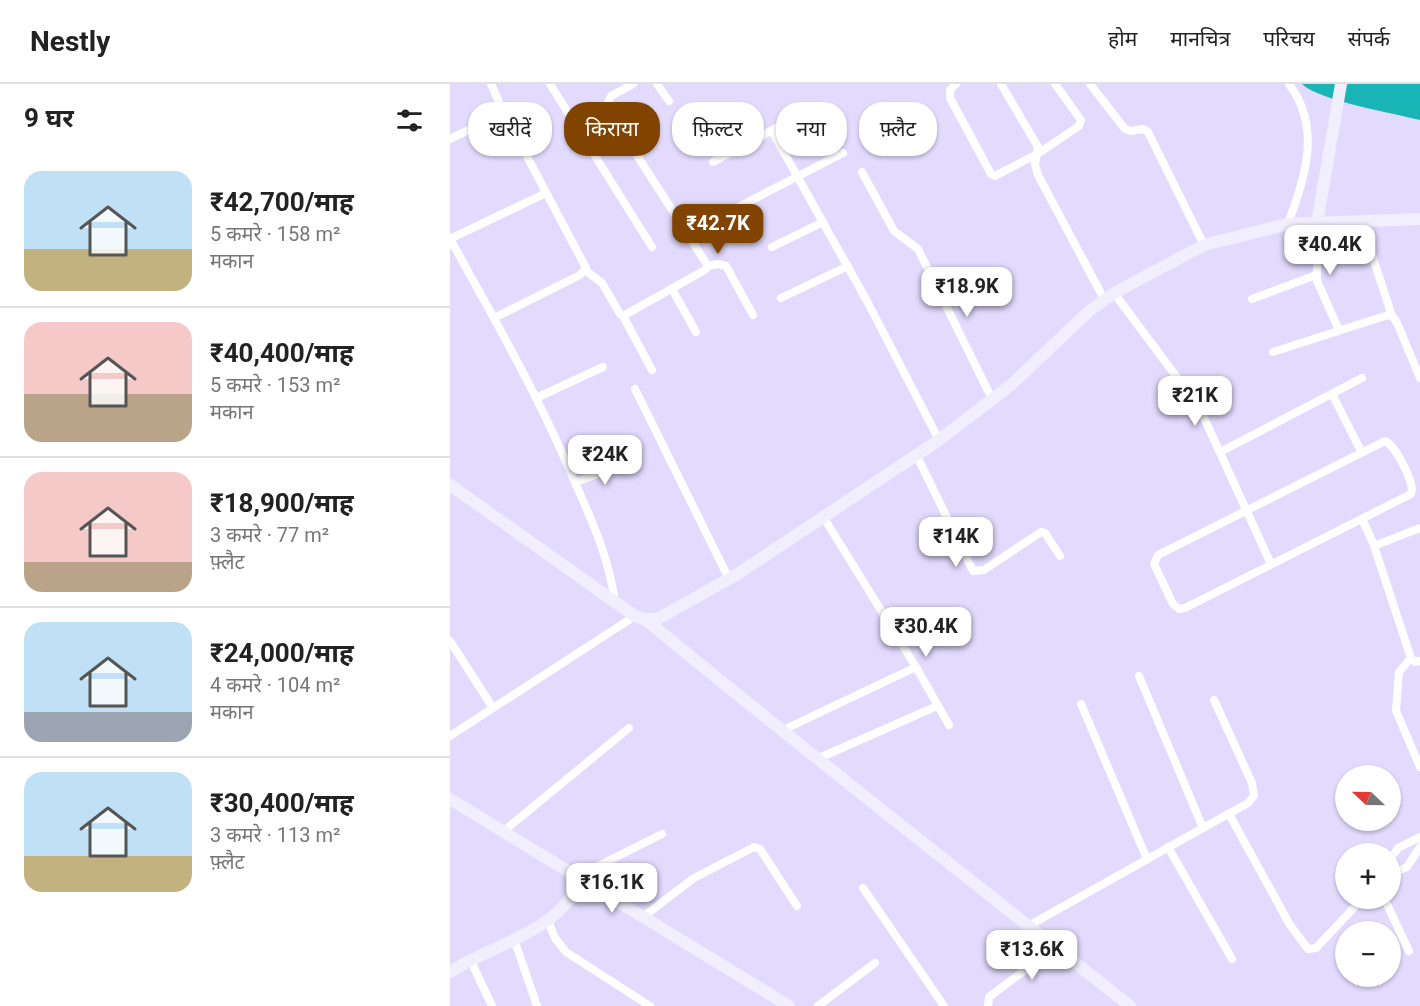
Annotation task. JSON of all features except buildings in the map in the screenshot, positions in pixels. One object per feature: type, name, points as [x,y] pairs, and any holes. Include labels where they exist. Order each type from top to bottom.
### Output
[{"type":"main road","points":[[1317,223],[1341,84]]},
{"type":"main road","points":[[641,618],[659,618],[729,579],[824,518],[939,440],[992,399],[1109,296],[1204,244],[1288,224],[1420,219]]},
{"type":"main road","points":[[450,485],[641,618],[781,731],[1030,924],[1130,1006]]},
{"type":"main road","points":[[450,799],[505,830],[789,1006]]},
{"type":"main road","points":[[450,972],[548,921],[566,907],[583,879]]},
{"type":"street","points":[[492,84],[499,102]]},
{"type":"street","points":[[550,84],[651,247]]},
{"type":"street","points":[[633,84],[611,96],[606,107],[708,266]]},
{"type":"street","points":[[657,84],[669,101]]},
{"type":"street","points":[[956,84],[950,90],[950,98],[993,176],[1001,175],[1039,153],[1081,124],[1080,117],[1055,84]]},
{"type":"street","points":[[1001,84],[1039,153],[1035,164],[1038,175],[1109,296],[1187,388],[1222,452],[1271,564]]},
{"type":"street","points":[[1090,84],[1125,129],[1131,131],[1143,129],[1148,132],[1204,244]]},
{"type":"street","points":[[1288,224],[1306,170],[1307,132],[1305,108],[1289,84]]},
{"type":"street","points":[[712,162],[776,129]]},
{"type":"street","points":[[450,139],[468,130]]},
{"type":"street","points":[[772,131],[848,266],[939,440]]},
{"type":"street","points":[[527,156],[585,270],[600,279],[652,370]]},
{"type":"street","points":[[723,215],[837,156]]},
{"type":"street","points":[[862,172],[894,231],[918,249],[992,399]]},
{"type":"street","points":[[546,193],[450,239],[495,318],[575,482],[608,560],[615,601]]},
{"type":"street","points":[[772,247],[823,222]]},
{"type":"street","points":[[1317,223],[1316,275],[1339,330]]},
{"type":"street","points":[[1372,255],[1392,316],[1420,378]]},
{"type":"street","points":[[623,316],[708,266],[718,264],[726,266],[753,315]]},
{"type":"street","points":[[781,298],[848,266]]},
{"type":"street","points":[[495,318],[572,280],[585,270]]},
{"type":"street","points":[[1252,299],[1316,275]]},
{"type":"street","points":[[672,289],[696,332]]},
{"type":"street","points":[[1273,352],[1339,330],[1392,316]]},
{"type":"street","points":[[536,398],[603,367]]},
{"type":"street","points":[[1222,452],[1362,378]]},
{"type":"street","points":[[635,389],[729,579]]},
{"type":"street","points":[[1332,394],[1361,451]]},
{"type":"street","points":[[1380,442],[1390,443],[1414,488],[1408,496],[1180,609],[1173,604],[1154,564],[1158,555],[1247,510],[1380,442]]},
{"type":"street","points":[[916,454],[974,571],[984,570],[1041,532],[1045,533],[1060,556]]},
{"type":"street","points":[[575,482],[627,465]]},
{"type":"street","points":[[824,518],[949,725]]},
{"type":"street","points":[[1362,519],[1374,545],[1415,659],[1399,672],[1396,711],[1420,767]]},
{"type":"street","points":[[1374,545],[1420,528]]},
{"type":"street","points":[[450,736],[641,618]]},
{"type":"street","points":[[450,641],[493,708]]},
{"type":"street","points":[[781,731],[916,667]]},
{"type":"street","points":[[1139,676],[1203,828]]},
{"type":"street","points":[[1030,924],[1252,799],[1254,789],[1214,700]]},
{"type":"street","points":[[1081,704],[1147,859]]},
{"type":"street","points":[[817,759],[937,706]]},
{"type":"street","points":[[505,830],[629,728]]},
{"type":"street","points":[[1229,814],[1290,925],[1308,949],[1316,948],[1353,909]]},
{"type":"street","points":[[583,879],[596,867],[662,834]]},
{"type":"street","points":[[1401,846],[1420,837]]},
{"type":"street","points":[[644,916],[694,878],[754,847],[760,849],[797,906]]},
{"type":"street","points":[[1168,847],[1232,959]]},
{"type":"street","points":[[1401,870],[1407,867],[1420,847]]},
{"type":"street","points":[[863,888],[944,1006]]},
{"type":"street","points":[[1389,909],[1408,951]]},
{"type":"street","points":[[548,921],[555,938],[566,952],[650,1006]]},
{"type":"street","points":[[514,939],[537,1006]]},
{"type":"street","points":[[988,1006],[989,998],[1056,947]]},
{"type":"street","points":[[470,960],[492,1006]]},
{"type":"street","points":[[818,1006],[875,963]]},
{"type":"shaded area","points":[[1302,84],[1420,84],[1420,120],[1340,101],[1324,96]]}]
